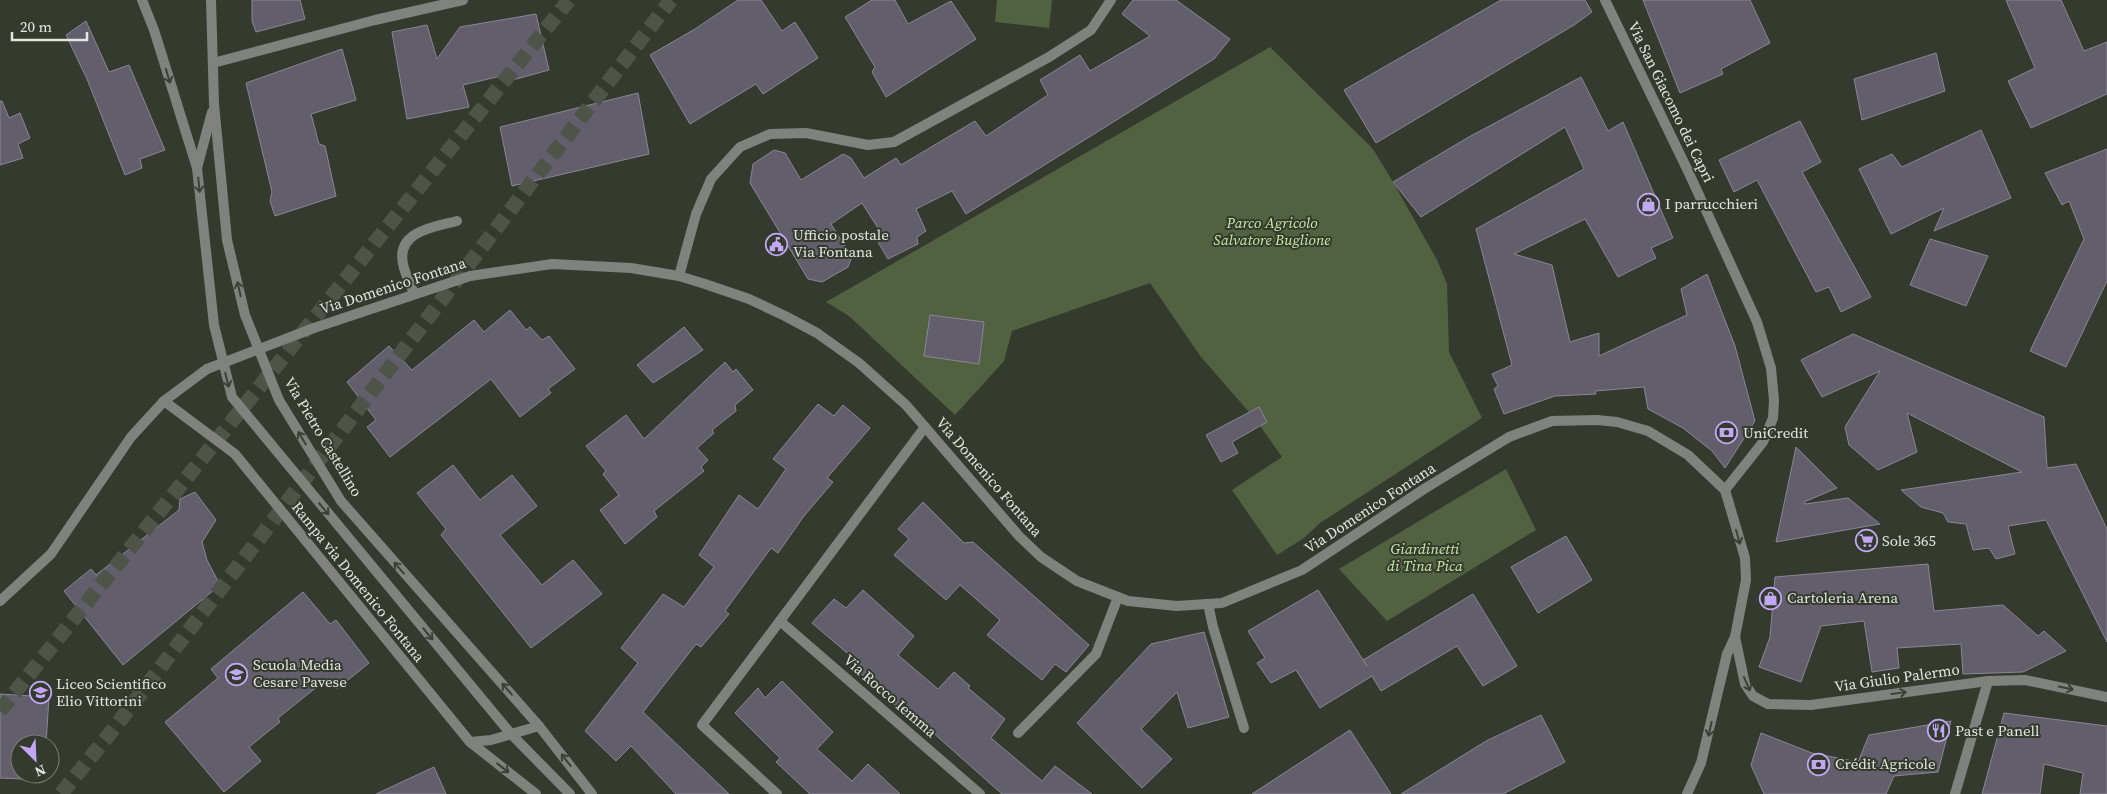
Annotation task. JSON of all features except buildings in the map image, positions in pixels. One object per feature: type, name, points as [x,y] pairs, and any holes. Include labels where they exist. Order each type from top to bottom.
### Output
[{"type":"street","name":"Via Pietro Castellino","points":[[142,0],[154,30],[197,168],[214,325],[232,397],[511,734],[570,794]]},
{"type":"street","name":"Via Pietro Castellino","points":[[211,0],[214,104],[227,240],[245,315],[279,400],[340,501],[539,726],[592,794]]},
{"type":"street","points":[[213,62],[375,20],[463,0]]},
{"type":"street","points":[[679,276],[696,214],[711,178],[740,147],[770,134],[806,133],[868,145],[894,142],[1049,57],[1091,30],[1112,0]]},
{"type":"street","name":"Via San Giacomo dei Capri","points":[[1605,0],[1688,171],[1757,322],[1772,368],[1773,418],[1764,442],[1725,490]]},
{"type":"street","name":"Via Pietro Castellino","points":[[197,168],[214,104]]},
{"type":"street","points":[[414,294],[403,265],[402,253],[408,238],[423,230],[457,221]]},
{"type":"street","name":"Via Domenico Fontana","points":[[0,601],[51,554],[131,437],[164,401],[206,369],[314,328],[470,276],[552,264],[631,268],[679,276],[749,298],[817,333],[859,363],[906,405],[1019,536],[1041,558],[1077,581],[1128,601],[1177,606],[1222,603],[1302,570],[1424,489],[1509,437],[1552,421],[1610,421],[1648,431],[1688,455],[1725,490]]},
{"type":"street","name":"Rampa via Domenico Fontana","points":[[164,401],[235,454],[470,742],[536,794]]},
{"type":"street","points":[[777,794],[702,725],[926,427]]},
{"type":"street","points":[[1687,794],[1701,763],[1727,654],[1735,637],[1746,580],[1745,558],[1725,490]]},
{"type":"street","points":[[1018,734],[1096,654],[1118,597]]},
{"type":"street","points":[[1208,604],[1216,639],[1244,728]]},
{"type":"street","name":"Via Rocco Iemma","points":[[780,621],[980,794]]},
{"type":"street","name":"Via Giulio Palermo","points":[[1735,637],[1745,684],[1753,696],[1768,704],[1811,705],[1988,681],[2025,680],[2107,697]]},
{"type":"street","points":[[1955,794],[1988,681]]},
{"type":"street","points":[[470,742],[491,740],[539,726]]},
{"type":"green space","points":[[997,0],[1052,0],[1049,28],[995,22]]},
{"type":"green space","name":"Parco Agricolo Salvatore Buglione","points":[[1270,47],[1373,149],[1393,182],[1437,260],[1447,284],[1449,352],[1482,418],[1320,523],[1304,538],[1277,555],[1232,490],[1282,457],[1256,420],[1201,357],[1150,283],[1012,331],[1004,361],[955,415],[849,316],[826,302]]},
{"type":"green space","name":"Giardinetti di Tina Pica","points":[[1506,469],[1536,530],[1387,621],[1339,569]]},
{"type":"tunnel","points":[[0,711],[569,0]]},
{"type":"tunnel","points":[[61,794],[115,727],[671,0]]},
{"type":"place","name":"I parrucchieri","points":[[1649,204]]},
{"type":"place","name":"Ufficio postale Via Fontana","points":[[777,244]]},
{"type":"place","name":"UniCredit","points":[[1727,433]]},
{"type":"place","name":"Sole 365","points":[[1866,541]]},
{"type":"place","name":"Cartoleria Arena","points":[[1771,598]]},
{"type":"place","name":"Scuola Media Cesare Pavese","points":[[237,674]]},
{"type":"place","name":"Liceo Scientifico Elio Vittorini","points":[[40,693]]},
{"type":"place","name":"Past e Panell","points":[[1939,731]]},
{"type":"place","name":"Crédit Agricole","points":[[1819,764]]}]
